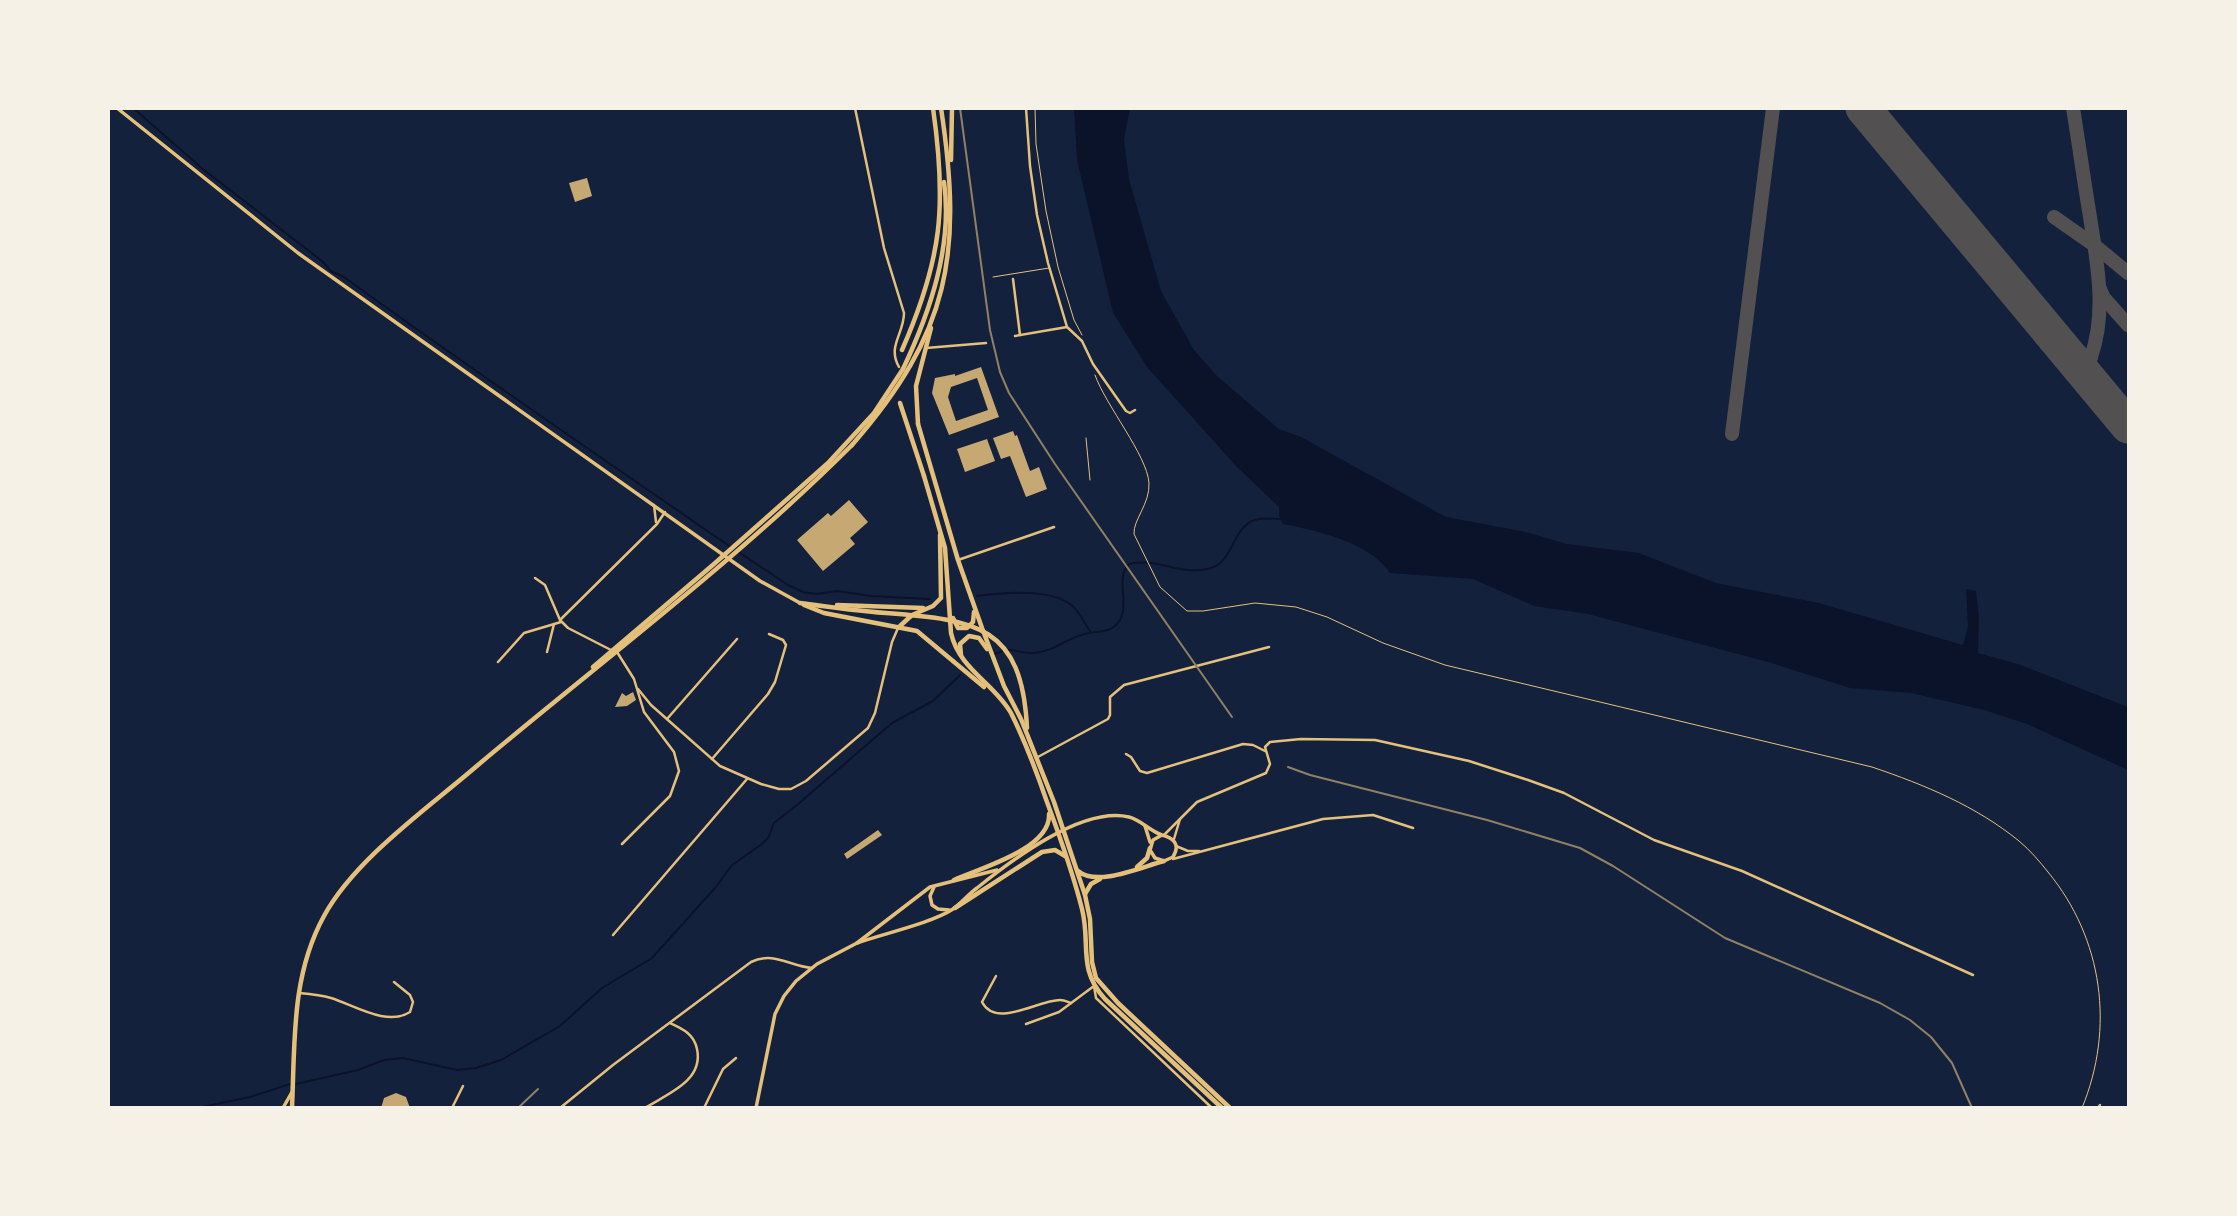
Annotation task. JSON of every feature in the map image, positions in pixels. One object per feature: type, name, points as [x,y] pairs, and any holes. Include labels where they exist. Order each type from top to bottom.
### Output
[{"type":"main road","points":[[744,541],[845,445],[883,402],[929,307],[940,259],[945,202],[933,108]]},
{"type":"main road","points":[[941,108],[950,178]]},
{"type":"main road","points":[[952,108],[949,246],[943,286],[916,386],[918,424],[974,607],[1054,802],[1085,895],[1091,922],[1091,962],[1098,982],[1230,1108]]},
{"type":"main road","points":[[902,350],[924,296],[936,250],[941,212],[941,167]]},
{"type":"main road","points":[[292,1108],[298,993],[305,958],[333,901],[354,874],[380,849],[818,480],[852,445],[901,385],[932,321]]},
{"type":"main road","points":[[900,403],[940,524],[946,553],[952,637],[963,661],[1011,714],[1049,806],[1083,913],[1086,963],[1094,986],[1178,1072],[1222,1108]]},
{"type":"main road","points":[[900,626],[923,608],[936,603],[942,594],[940,524]]},
{"type":"main road","points":[[800,603],[957,620],[984,632],[1001,646],[1015,665],[1022,681],[1027,736]]},
{"type":"main road","points":[[800,603],[824,612],[900,626],[923,634],[976,681],[989,689]]},
{"type":"main road","points":[[821,605],[923,608]]},
{"type":"main road","points":[[950,607],[955,624],[963,629],[970,628],[973,622],[974,607]]},
{"type":"main road","points":[[963,661],[960,644],[964,638],[970,636],[980,639],[992,655]]},
{"type":"main road","points":[[954,880],[996,863],[1039,838],[1049,824],[1049,806]]},
{"type":"main road","points":[[1133,869],[1145,860],[1150,846]]},
{"type":"main road","points":[[953,909],[1042,852],[1055,850],[1065,856]]},
{"type":"main road","points":[[1085,895],[1091,884],[1102,878],[1167,860]]},
{"type":"main road","points":[[1077,871],[1087,877],[1102,878]]},
{"type":"street","points":[[117,108],[298,253],[760,581],[800,603]]},
{"type":"street","points":[[855,108],[884,248],[904,313],[893,352],[901,368]]},
{"type":"street","points":[[1027,108],[1032,184],[1049,268],[1067,327],[1082,341],[1095,366],[1126,411],[1130,413],[1135,410]]},
{"type":"street","points":[[1013,279],[1017,335],[1067,327]]},
{"type":"street","points":[[926,348],[986,343]]},
{"type":"street","points":[[654,505],[657,524]]},
{"type":"street","points":[[498,662],[524,633],[560,621],[657,524],[665,512]]},
{"type":"street","points":[[958,560],[1054,527]]},
{"type":"street","points":[[535,578],[545,585],[560,621],[568,628],[614,651],[629,668],[643,709],[674,752],[678,774],[670,796],[622,844]]},
{"type":"street","points":[[547,652],[554,623]]},
{"type":"street","points":[[638,689],[649,703],[712,759],[747,779],[779,789],[795,788],[860,737],[874,716],[892,642],[900,626]]},
{"type":"street","points":[[712,759],[772,688],[786,645],[783,640],[769,634]]},
{"type":"street","points":[[667,719],[737,639]]},
{"type":"street","points":[[1036,758],[1106,720],[1110,715],[1110,697],[1124,685],[1269,647]]},
{"type":"street","points":[[1150,846],[1156,837],[1163,835],[1181,816],[1206,797],[1266,773],[1270,763],[1265,751],[1267,744],[1275,740],[1364,739],[1479,764],[1564,793],[1654,840],[1742,871],[1973,975]]},
{"type":"street","points":[[1126,754],[1132,757],[1140,771],[1147,773],[1243,744],[1250,744],[1265,751]]},
{"type":"street","points":[[613,935],[747,779]]},
{"type":"street","points":[[1144,824],[1153,857],[1167,860],[1343,816],[1373,815],[1413,828]]},
{"type":"street","points":[[755,1108],[777,1009],[791,986],[812,968],[857,943],[916,896],[937,885],[985,875],[1079,822],[1097,817],[1123,816],[1174,840]]},
{"type":"street","points":[[1167,860],[1175,854],[1174,840],[1181,816]]},
{"type":"street","points":[[1176,846],[1188,851],[1206,851]]},
{"type":"street","points":[[857,943],[953,909],[1007,865]]},
{"type":"street","points":[[937,885],[930,893],[931,904],[938,909],[953,909]]},
{"type":"street","points":[[560,1108],[757,960],[775,958],[796,966],[812,968]]},
{"type":"street","points":[[996,975],[982,1002],[985,1008],[993,1013],[1010,1013],[1060,1000],[1071,1003]]},
{"type":"street","points":[[298,993],[329,997],[383,1016],[401,1016],[411,1009],[413,1000],[394,982]]},
{"type":"street","points":[[1026,1024],[1059,1012],[1094,986]]},
{"type":"street","points":[[645,1108],[685,1082],[697,1066],[698,1053],[693,1038],[685,1030],[670,1023]]},
{"type":"street","points":[[704,1108],[723,1069],[736,1058]]},
{"type":"street","points":[[1178,1072],[1212,1108]]},
{"type":"street","points":[[452,1108],[463,1086]]},
{"type":"street","points":[[283,1108],[293,1090]]},
{"type":"lane","points":[[993,277],[1049,268]]},
{"type":"path","points":[[1035,108],[1035,144],[1046,211],[1058,267],[1074,320],[1082,334],[1082,341]]},
{"type":"path","points":[[1095,366],[1095,377],[1147,473],[1148,495],[1133,532],[1156,581],[1186,611],[1255,603],[1296,607],[1445,665],[1872,767],[1909,780],[1968,807],[2021,842],[2062,888],[2086,934],[2098,979],[2101,1003],[2099,1037],[2094,1071],[2082,1108]]},
{"type":"path","points":[[1086,438],[1090,480]]},
{"type":"water","points":[[1074,109],[1130,109],[1124,139],[1129,179],[1161,291],[1194,350],[1217,376],[1279,429],[1301,437],[1446,517],[1526,532],[1567,544],[1639,553],[1716,583],[1819,603],[1963,645],[1968,626],[1966,589],[1976,591],[1979,617],[1978,653],[2018,664],[2128,707],[2128,770],[2027,724],[1984,710],[1911,693],[1850,688],[1768,662],[1588,614],[1534,606],[1473,579],[1390,573],[1381,562],[1356,546],[1327,534],[1283,524],[1279,507],[1237,467],[1147,367],[1113,313],[1077,160]]},
{"type":"building","points":[[587,178],[592,196],[575,202],[569,183]]},
{"type":"building","points":[[981,367],[999,417],[949,435],[932,393],[935,378],[955,376]],"holes":[[[977,378],[988,410],[956,421],[948,397],[951,387]]]},
{"type":"building","points":[[1013,431],[1015,436],[1017,435],[1030,471],[1039,467],[1047,489],[1026,497],[1010,456],[1001,459],[993,438]]},
{"type":"building","points":[[987,439],[995,461],[965,472],[957,449]]},
{"type":"building","points":[[849,500],[868,522],[850,538],[855,544],[823,571],[797,540],[828,513],[831,516]]},
{"type":"building","points":[[633,692],[636,700],[627,706],[615,707],[622,693],[626,696]]},
{"type":"building","points":[[878,830],[882,835],[847,859],[844,854]]},
{"type":"building","points":[[396,1093],[406,1097],[410,1108],[381,1108],[384,1098]]},
{"type":"waterway","points":[[133,108],[204,170],[322,261],[331,271],[344,277],[732,548]]},
{"type":"waterway","points":[[995,654],[1011,650],[1040,652],[1075,637],[1109,630],[1115,626],[1123,611],[1123,578],[1129,564],[1149,563],[1191,570],[1211,568],[1225,558],[1238,534],[1250,522],[1281,519]]},
{"type":"waterway","points":[[737,551],[803,592],[816,594],[837,591],[930,599]]},
{"type":"waterway","points":[[977,596],[1025,593],[1061,599],[1076,610],[1090,631]]},
{"type":"waterway","points":[[296,1084],[358,1070],[384,1060],[403,1058],[457,1070],[476,1068],[501,1060],[560,1026],[602,988],[652,958],[715,888],[732,865],[768,838],[774,823],[892,723],[933,701],[960,675]]},
{"type":"waterway","points":[[197,1108],[250,1097],[290,1084]]},
{"type":"taxiway","points":[[1732,434],[1773,108]]},
{"type":"taxiway","points":[[2070,357],[2079,360],[2091,357],[2100,305],[2095,252],[2073,108]]},
{"type":"taxiway","points":[[2054,217],[2128,273]]},
{"type":"taxiway","points":[[2100,289],[2104,298],[2128,325]]},
{"type":"taxiway","points":[[2091,357],[2088,369],[2092,383]]},
{"type":"runway","points":[[1863,108],[2128,426]]},
{"type":"railway","points":[[960,108],[990,330],[1000,372],[1009,393],[1055,464],[1232,717]]},
{"type":"railway","points":[[1288,767],[1487,820],[1580,848],[1613,866],[1725,938],[1880,1003],[1910,1020],[1931,1037],[1952,1063],[1972,1108]]},
{"type":"railway","points":[[518,1108],[538,1089]]}]
